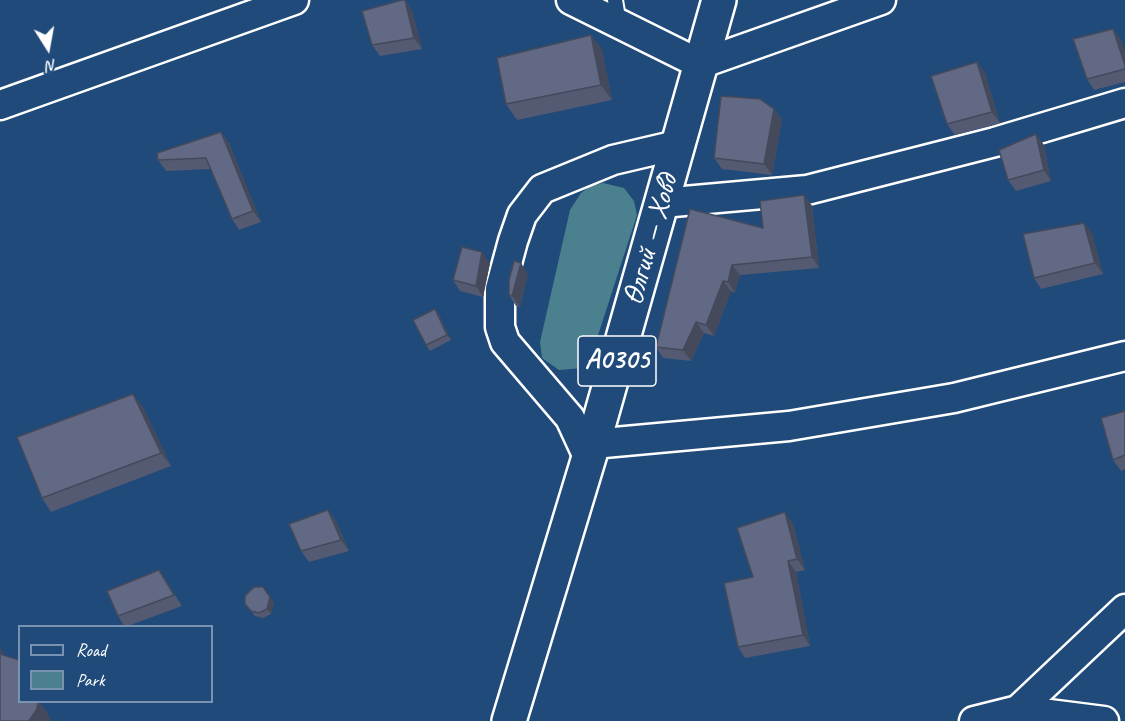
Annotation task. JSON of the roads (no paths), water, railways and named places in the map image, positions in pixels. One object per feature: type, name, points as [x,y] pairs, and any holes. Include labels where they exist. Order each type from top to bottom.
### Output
[{"type":"highway","name":"Өлгий — Ховд","points":[[509,721],[591,452],[719,0]]},
{"type":"street","points":[[0,105],[294,0]]},
{"type":"street","points":[[571,0],[617,12],[700,64],[881,0]]},
{"type":"street","points":[[662,203],[807,190],[995,142],[1125,103]]},
{"type":"street","points":[[677,145],[613,160],[542,189],[522,215],[513,241],[500,289],[500,327],[505,342],[570,418],[591,452],[789,426],[954,398],[1125,356]]},
{"type":"street","points":[[1018,710],[1125,609]]},
{"type":"street","points":[[974,721],[1018,710],[1104,721]]}]
